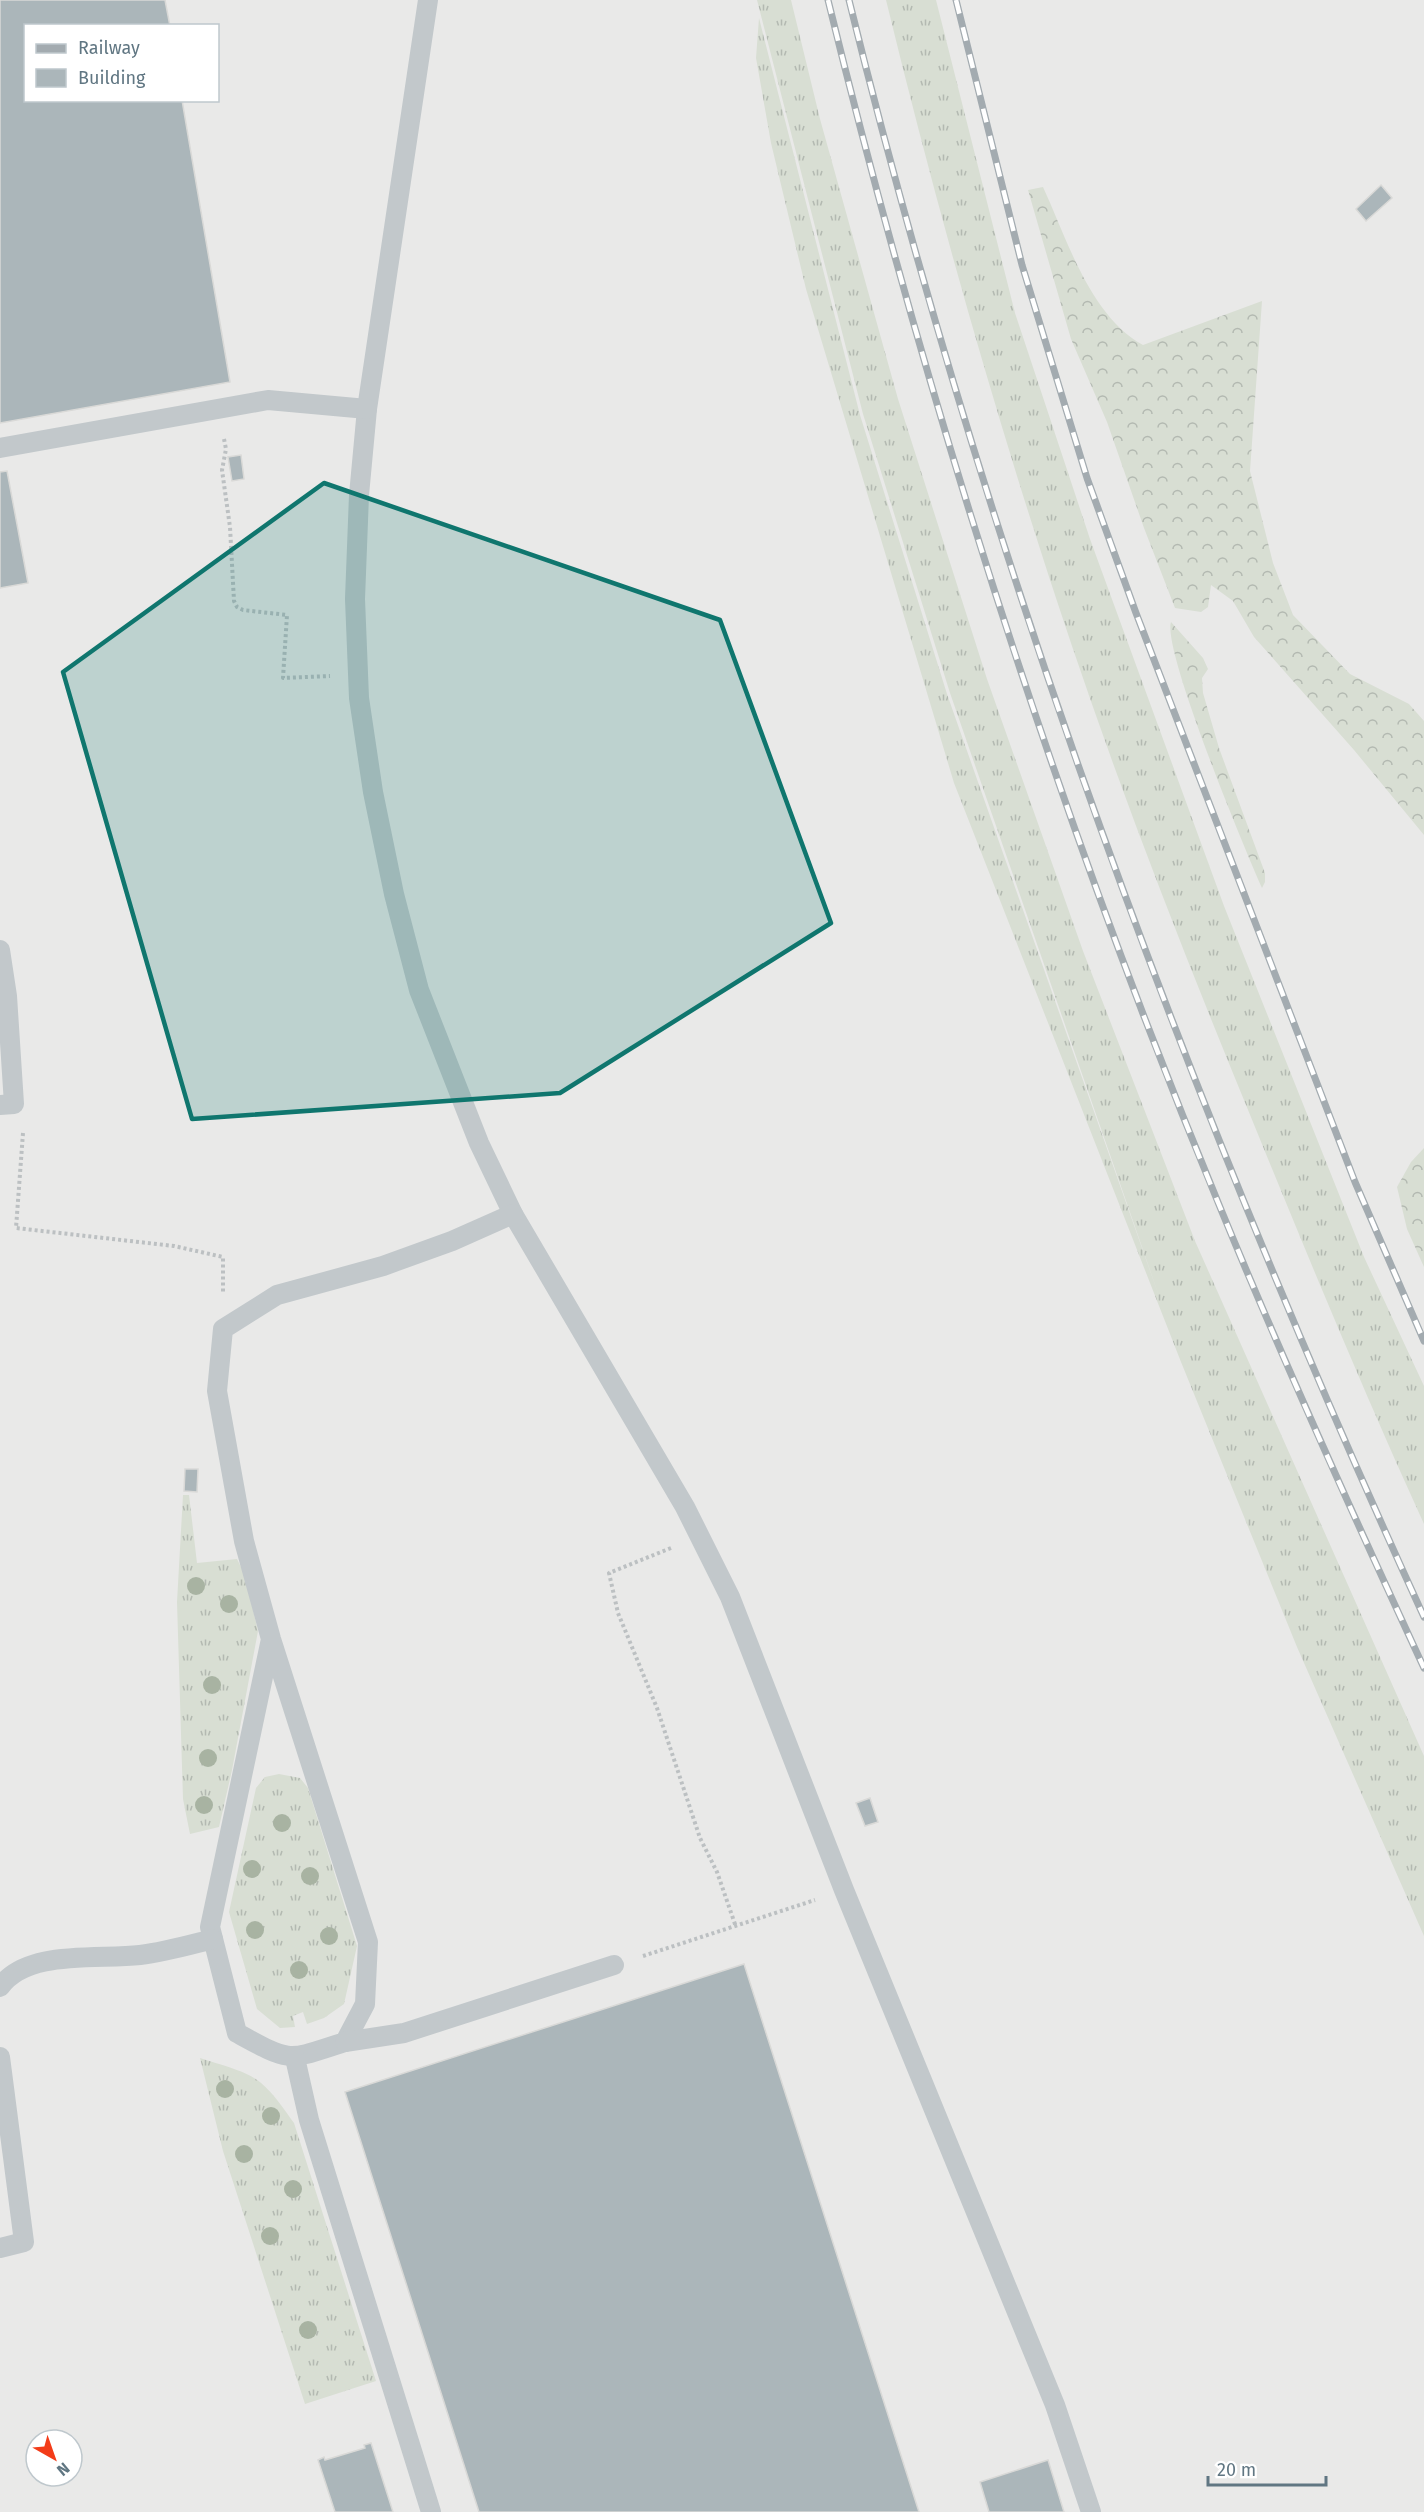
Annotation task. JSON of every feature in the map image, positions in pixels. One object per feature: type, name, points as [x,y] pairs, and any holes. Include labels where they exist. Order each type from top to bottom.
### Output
[{"type":"lane","points":[[428,0],[367,409],[356,576],[357,674],[373,792],[394,894],[419,990],[479,1143],[513,1214],[638,1424],[730,1597],[844,1890],[1055,2404],[1091,2512]]},
{"type":"lane","points":[[0,448],[268,400],[367,409]]},
{"type":"lane","points":[[0,950],[7,996],[7,1104]]},
{"type":"lane","points":[[345,2042],[365,2004],[368,1942],[272,1640],[244,1541],[225,1446],[217,1391],[223,1329],[277,1295],[383,1266],[452,1241],[513,1214]]},
{"type":"lane","points":[[272,1640],[210,1927],[237,2033],[278,2056],[296,2058],[345,2042],[404,2033],[614,1965]]},
{"type":"lane","points":[[0,1987],[15,1971],[34,1964],[153,1953],[213,1939]]},
{"type":"lane","points":[[0,2057],[24,2242],[0,2248]]},
{"type":"lane","points":[[296,2058],[309,2120],[431,2512]]},
{"type":"path","points":[[219,410],[226,450],[222,470],[230,526],[234,601],[237,607],[287,615],[284,678],[357,674]]},
{"type":"path","points":[[7,1104],[21,1115],[23,1130],[16,1228],[174,1246],[223,1257],[223,1329]]},
{"type":"path","points":[[698,1534],[664,1552],[609,1573],[618,1613],[657,1708],[700,1838],[717,1872],[736,1927]]},
{"type":"path","points":[[614,1965],[844,1890]]},
{"type":"highlighted area","points":[[324,483],[720,620],[831,923],[560,1093],[192,1119],[63,672]]},
{"type":"shaded area","points":[[0,0],[1424,0],[1424,2512],[0,2512]]},
{"type":"green space","points":[[757,0],[791,0],[820,119],[898,399],[987,679],[1083,951],[1195,1241],[1424,1756],[1424,1936],[1297,1647],[1181,1362],[954,783],[806,289],[771,143],[756,58],[759,18],[860,415],[947,694],[1160,1299],[950,693],[863,414]]},
{"type":"green space","points":[[886,0],[936,0],[1015,313],[1090,539],[1224,906],[1364,1257],[1424,1386],[1424,1524],[1333,1315],[1223,1048],[1113,764],[1046,569],[996,408],[927,163]]},
{"type":"green space","points":[[1043,187],[1071,252],[1094,296],[1124,332],[1143,345],[1262,301],[1250,471],[1273,563],[1293,615],[1350,674],[1409,704],[1424,721],[1424,835],[1354,750],[1254,637],[1233,601],[1211,585],[1208,607],[1201,612],[1175,608],[1107,422],[1071,339],[1028,190]]},
{"type":"green space","points":[[1171,622],[1203,658],[1208,669],[1202,678],[1203,693],[1219,748],[1265,873],[1262,888],[1223,795],[1191,708],[1172,640]]},
{"type":"green space","points":[[1424,1148],[1424,1267],[1407,1229],[1397,1187],[1411,1162]]},
{"type":"green space","points":[[183,1495],[189,1495],[197,1563],[237,1559],[245,1575],[258,1631],[219,1827],[190,1834],[183,1799],[177,1602]]},
{"type":"green space","points":[[279,1774],[300,1778],[308,1788],[357,1946],[344,2004],[324,2018],[307,2024],[303,2012],[293,2016],[295,2027],[280,2028],[257,2009],[229,1912],[256,1788],[265,1777]]},
{"type":"green space","points":[[200,2058],[255,2078],[272,2094],[294,2123],[376,2381],[305,2404],[223,2151]]},
{"type":"building","points":[[0,0],[165,0],[170,24],[24,24],[24,102],[182,102],[230,382],[0,423]]},
{"type":"building","points":[[1381,185],[1392,198],[1366,221],[1356,209]]},
{"type":"building","points":[[241,455],[244,479],[232,481],[228,457]]},
{"type":"building","points":[[7,471],[28,583],[0,588],[0,472]]},
{"type":"building","points":[[185,1469],[198,1469],[197,1492],[184,1491]]},
{"type":"building","points":[[870,1798],[878,1822],[865,1826],[856,1803]]},
{"type":"building","points":[[744,1964],[919,2512],[479,2512],[345,2092]]},
{"type":"building","points":[[371,2443],[393,2512],[335,2512],[318,2460],[365,2448],[364,2445]]},
{"type":"building","points":[[1048,2460],[1064,2512],[989,2512],[980,2482]]},
{"type":"railway","points":[[828,0],[909,308],[954,461],[1052,764],[1162,1064],[1222,1212],[1320,1441],[1424,1668]]},
{"type":"railway","points":[[849,0],[903,208],[963,414],[1028,619],[1098,822],[1173,1023],[1253,1223],[1336,1421],[1424,1617]]},
{"type":"railway","points":[[956,0],[1022,265],[1087,478],[1136,613],[1355,1182],[1424,1341]]}]
